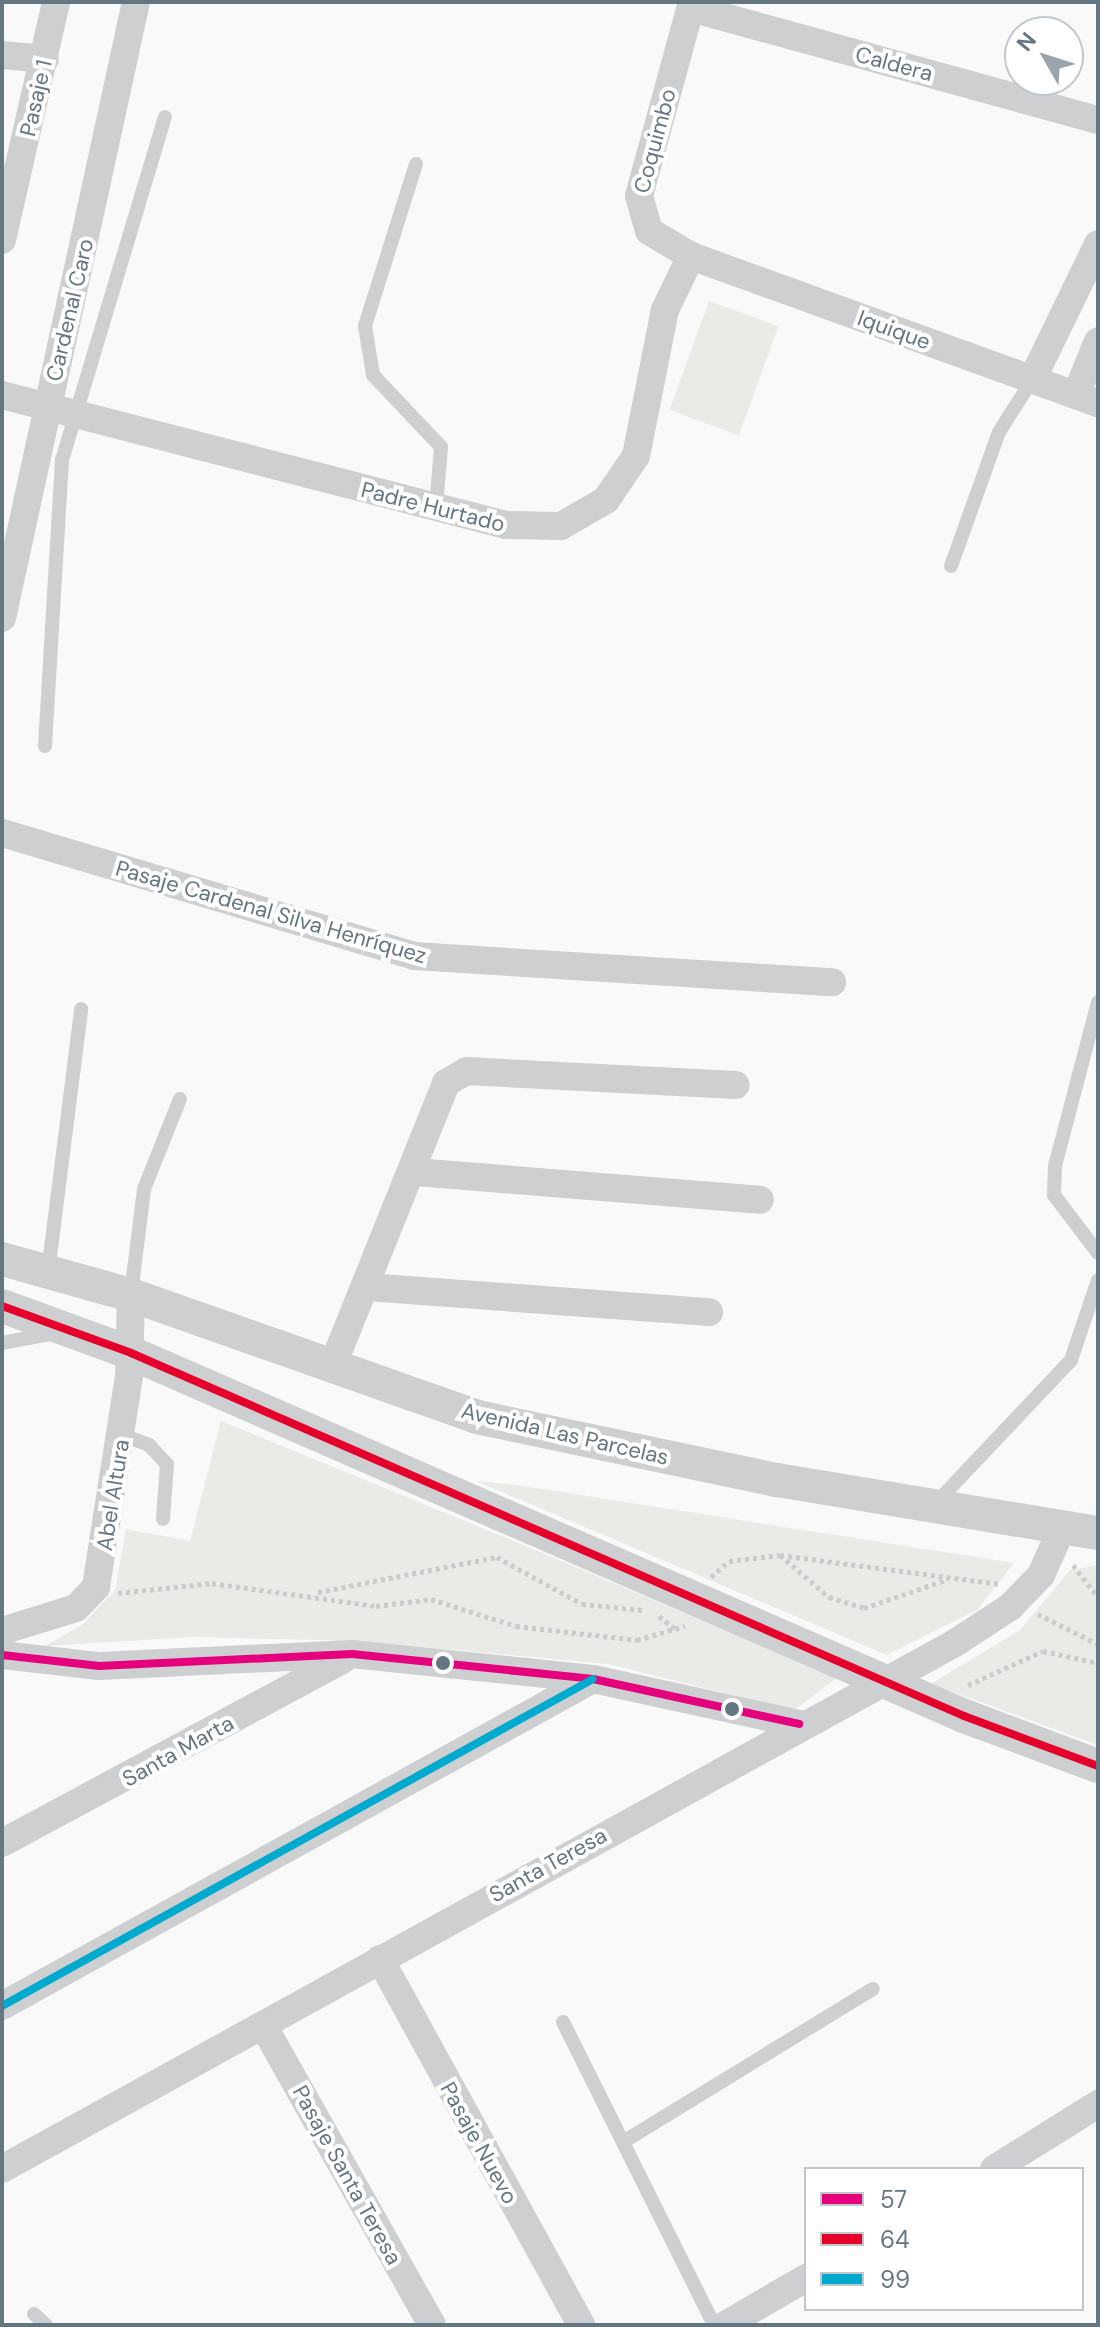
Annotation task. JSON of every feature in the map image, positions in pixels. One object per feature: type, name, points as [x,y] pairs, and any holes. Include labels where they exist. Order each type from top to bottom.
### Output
[{"type":"street","name":"Pasaje 1","points":[[2,240],[10,175],[45,59],[56,2]]},
{"type":"street","name":"Cardenal Caro","points":[[3,608],[59,413],[127,72],[136,2]]},
{"type":"street","name":"Caldera","points":[[691,5],[1098,120]]},
{"type":"street","name":"Coquimbo","points":[[691,5],[639,205],[649,231],[691,256]]},
{"type":"street","points":[[2,55],[45,59]]},
{"type":"street","points":[[1032,380],[1048,359],[1098,244]]},
{"type":"street","name":"Padre Hurtado","points":[[2,395],[59,413],[436,508],[544,529],[606,500],[636,456],[665,310],[691,256]]},
{"type":"street","name":"Iquique","points":[[691,256],[1087,399]]},
{"type":"street","points":[[1087,399],[1098,341]]},
{"type":"street","name":"Pasaje Cardenal Silva Henríquez","points":[[2,833],[426,958],[832,982]]},
{"type":"street","points":[[332,1367],[415,1172],[436,1102],[446,1083],[467,1071],[736,1085]]},
{"type":"street","points":[[415,1172],[760,1200]]},
{"type":"street","name":"Avenida Las Parcelas","points":[[2,1259],[131,1295],[477,1417],[932,1507],[1064,1542],[1098,1533]]},
{"type":"street","points":[[367,1287],[709,1312]]},
{"type":"street","name":"Abel Altura","points":[[96,1587],[122,1435],[131,1353],[131,1295]]},
{"type":"street","points":[[2,1306],[131,1353],[699,1590],[883,1679],[1098,1766]]},
{"type":"street","name":"Santa Teresa","points":[[2,2169],[799,1724],[955,1643],[1023,1593],[1041,1575],[1064,1542]]},
{"type":"street","points":[[2,1631],[76,1608],[96,1587]]},
{"type":"street","points":[[2,1655],[99,1666],[352,1654],[593,1679],[799,1724]]},
{"type":"street","name":"Santa Marta","points":[[2,1843],[352,1654]]},
{"type":"street","points":[[2,2006],[593,1679]]},
{"type":"street","name":"Pasaje Nuevo","points":[[380,1959],[581,2325]]},
{"type":"street","name":"Pasaje Santa Teresa","points":[[263,2025],[432,2325]]},
{"type":"street","points":[[997,2167],[1098,2104]]},
{"type":"street","points":[[725,2325],[804,2279]]},
{"type":"lane","points":[[45,746],[62,460],[59,413],[165,117]]},
{"type":"lane","points":[[416,164],[366,338],[373,375],[441,447],[436,508]]},
{"type":"lane","points":[[951,566],[999,432],[1032,380]]},
{"type":"lane","points":[[1098,1002],[1055,1166],[1054,1195],[1098,1253]]},
{"type":"lane","points":[[48,1272],[81,1009]]},
{"type":"lane","points":[[131,1295],[128,1271],[144,1189],[180,1099]]},
{"type":"lane","points":[[932,1507],[1071,1360],[1098,1280]]},
{"type":"lane","points":[[2,1343],[68,1328]]},
{"type":"lane","points":[[122,1435],[149,1445],[167,1464],[163,1519]]},
{"type":"lane","points":[[623,2142],[873,1989]]},
{"type":"lane","points":[[563,2022],[714,2325]]},
{"type":"lane","points":[[34,2314],[46,2325]]},
{"type":"path","points":[[1064,1542],[1098,1597]]},
{"type":"path","points":[[780,1555],[829,1597],[864,1608],[949,1578]]},
{"type":"path","points":[[96,1587],[139,1593],[212,1583],[313,1593],[376,1606],[431,1599],[516,1626],[637,1640],[676,1630],[699,1590],[729,1561],[780,1555],[949,1578],[988,1578],[1023,1593],[1044,1621],[1098,1644]]},
{"type":"path","points":[[313,1593],[497,1557],[582,1604],[653,1612],[676,1630]]},
{"type":"path","points":[[699,1590],[727,1581]]},
{"type":"path","points":[[955,1685],[970,1685],[1043,1651],[1098,1663]]},
{"type":"shaded area","points":[[709,301],[779,326],[739,435],[669,410]]},
{"type":"shaded area","points":[[221,1421],[837,1678],[794,1710],[608,1664],[359,1641],[193,1637],[45,1646],[82,1625],[115,1590],[126,1529],[190,1541]]},
{"type":"shaded area","points":[[476,1481],[1014,1563],[977,1610],[887,1655]]},
{"type":"shaded area","points":[[1098,1565],[1098,1745],[931,1684],[1020,1630],[1070,1570]]},
{"type":"transit line","name":"64","points":[[2,1306],[131,1353],[964,1716],[1098,1766]]},
{"type":"transit line","name":"57","points":[[2,1655],[99,1666],[352,1654],[593,1679],[799,1724]]},
{"type":"transit line","name":"99","points":[[2,2006],[593,1679]]}]
